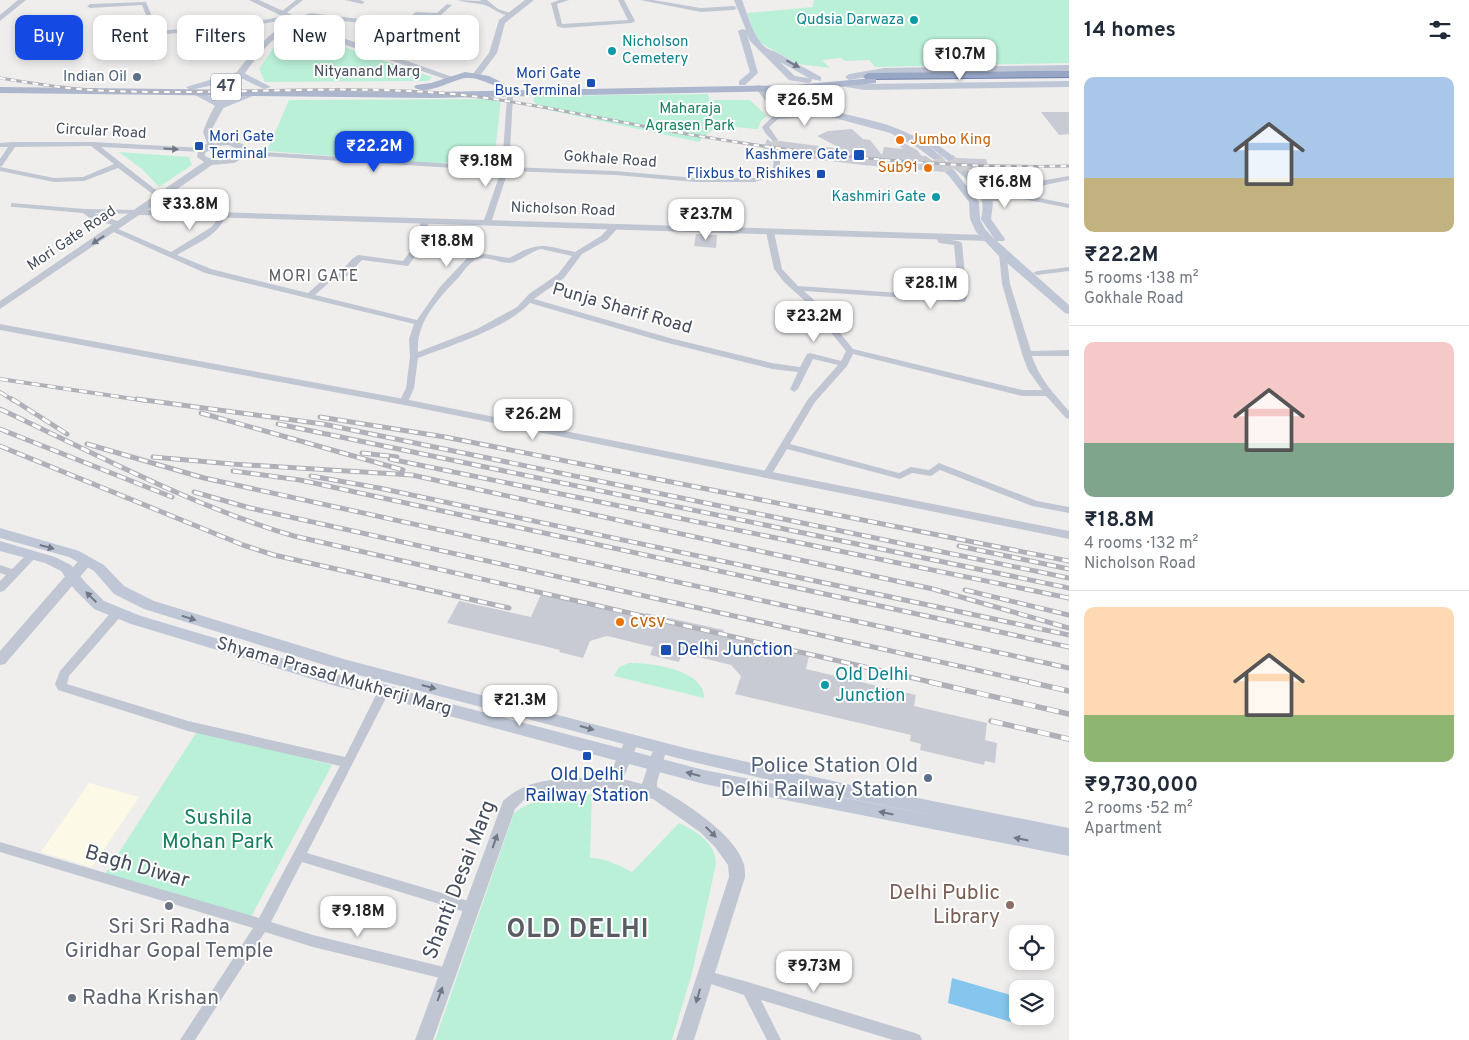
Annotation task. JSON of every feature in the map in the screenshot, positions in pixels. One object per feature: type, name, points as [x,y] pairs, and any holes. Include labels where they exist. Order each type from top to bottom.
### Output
[{"type":"highway","points":[[870,79],[1069,74]]},
{"type":"highway","points":[[870,79],[1069,79]]},
{"type":"main road","points":[[735,3],[753,39],[762,46],[766,53],[780,67],[792,78],[813,79]]},
{"type":"main road","points":[[735,3],[754,73]]},
{"type":"main road","points":[[750,54],[766,53],[778,56],[813,79]]},
{"type":"main road","points":[[742,83],[754,73],[780,67]]},
{"type":"main road","name":"Nityanand Marg","points":[[845,81],[884,71],[1069,68]]},
{"type":"main road","points":[[190,87],[216,82],[240,74],[267,87]]},
{"type":"main road","name":"Nityanand Marg","points":[[438,90],[451,78],[464,75],[476,75],[500,84],[742,83],[813,79],[845,81],[874,87],[1069,84]]},
{"type":"main road","name":"Nityanand Marg","points":[[0,89],[190,87],[256,94],[438,90],[468,94],[795,88],[870,79]]},
{"type":"main road","points":[[468,94],[459,90],[458,86],[466,83],[500,84]]},
{"type":"main road","name":"Nityanand Marg","points":[[63,89],[198,93],[267,87],[377,91]]},
{"type":"main road","points":[[758,88],[803,106],[877,124],[920,144],[936,157]]},
{"type":"main road","points":[[795,88],[797,97],[812,105],[896,126],[922,137],[950,158]]},
{"type":"main road","points":[[198,93],[221,106],[256,94]]},
{"type":"main road","points":[[951,172],[974,202],[975,219],[988,238],[1003,254],[1069,311]]},
{"type":"main road","points":[[966,173],[982,190],[990,204],[986,219],[990,228],[1011,253],[1037,273],[1069,302]]},
{"type":"main road","name":"Shyama Prasad Mukherji Marg","points":[[0,533],[74,554],[99,568],[119,590],[149,605],[347,666],[632,740],[657,756],[713,779],[1069,849]]},
{"type":"main road","name":"Shyama Prasad Mukherji Marg","points":[[0,546],[50,560],[66,568],[100,605],[136,620],[339,681],[384,690],[420,702],[625,756],[657,756],[1069,835]]},
{"type":"street","points":[[0,19],[22,0]]},
{"type":"street","points":[[253,0],[287,15]]},
{"type":"street","points":[[283,13],[300,0]]},
{"type":"street","points":[[348,0],[362,2]]},
{"type":"street","points":[[461,0],[485,2],[510,14]]},
{"type":"street","points":[[476,75],[493,53],[502,22],[530,0]]},
{"type":"street","points":[[566,0],[554,3],[558,25],[632,21],[621,0]]},
{"type":"street","points":[[643,0],[701,10],[735,3]]},
{"type":"street","points":[[90,6],[144,2],[156,33],[274,21]]},
{"type":"street","points":[[415,15],[418,13],[438,15],[449,5]]},
{"type":"street","points":[[212,144],[207,132],[229,90],[240,74],[274,34]]},
{"type":"street","points":[[399,60],[451,78]]},
{"type":"street","points":[[758,88],[777,111],[776,117],[765,127],[775,140]]},
{"type":"street","points":[[488,218],[505,169],[510,97],[514,92]]},
{"type":"street","points":[[776,117],[833,114]]},
{"type":"street","points":[[225,142],[237,144],[244,148],[245,153],[231,161],[210,162],[201,157],[202,150],[212,144],[225,142]]},
{"type":"street","points":[[13,144],[0,167],[54,180],[84,179],[119,165]]},
{"type":"street","points":[[93,144],[158,196]]},
{"type":"street","name":"Circular Road","points":[[0,145],[93,144],[202,150]]},
{"type":"street","name":"Gokhale Road","points":[[245,153],[736,181],[754,180],[771,174],[776,170],[777,154]]},
{"type":"street","name":"Mori Gate Road","points":[[0,306],[210,162]]},
{"type":"street","points":[[1018,196],[1043,183],[1069,178]]},
{"type":"street","points":[[988,200],[1018,196],[1069,206]]},
{"type":"street","points":[[14,205],[85,211],[137,212]]},
{"type":"street","points":[[85,211],[171,255],[208,271],[419,322]]},
{"type":"street","name":"Nicholson Road","points":[[137,212],[425,221],[488,218],[614,227],[988,238]]},
{"type":"street","points":[[171,255],[216,228],[222,215]]},
{"type":"street","points":[[309,296],[330,278],[342,276],[361,257],[405,264],[419,245],[425,221]]},
{"type":"street","points":[[414,357],[454,343],[520,309],[528,300],[561,276],[576,254],[604,238],[614,227]]},
{"type":"street","points":[[770,232],[778,269],[787,280],[810,300],[850,351],[1022,393],[1048,393]]},
{"type":"street","points":[[797,288],[962,300],[958,242],[942,241],[939,236]]},
{"type":"street","points":[[404,402],[410,388],[414,357],[413,339],[419,322],[443,289],[475,257],[484,256],[510,260],[541,246],[576,254]]},
{"type":"street","points":[[1003,254],[1006,284],[1032,370],[1048,393],[1069,416]]},
{"type":"street","points":[[1037,273],[1069,269]]},
{"type":"street","name":"Punja Sharif Road","points":[[528,300],[667,340],[772,366],[803,370]]},
{"type":"street","points":[[0,327],[404,402],[1069,535]]},
{"type":"street","points":[[767,475],[811,401],[844,364],[850,351]]},
{"type":"street","points":[[1026,354],[1069,353]]},
{"type":"street","points":[[794,389],[809,356],[812,355],[844,364]]},
{"type":"street","points":[[785,446],[900,476],[911,470],[930,473],[939,466],[1038,504],[1069,510]]},
{"type":"street","points":[[0,588],[32,555]]},
{"type":"street","points":[[0,660],[86,561]]},
{"type":"street","points":[[0,570],[9,572],[12,575]]},
{"type":"street","points":[[118,612],[64,674],[62,687],[188,726],[348,763]]},
{"type":"street","points":[[187,1040],[264,921],[300,856],[384,690]]},
{"type":"street","points":[[609,782],[617,778],[632,740]]},
{"type":"street","points":[[654,793],[650,790],[648,784],[657,756]]},
{"type":"street","name":"Shanti Desai Marg","points":[[424,1040],[506,810],[513,800],[524,792],[555,785],[609,782],[654,793],[670,801],[706,827],[721,842],[736,863],[737,878],[685,1040]]},
{"type":"street","name":"Bagh Diwar","points":[[0,848],[264,921],[332,946],[448,974]]},
{"type":"street","points":[[300,856],[472,908]]},
{"type":"street","points":[[704,976],[916,1040]]},
{"type":"street","points":[[748,988],[774,1040]]},
{"type":"shaded area","points":[[89,783],[139,797],[92,867],[41,852]]},
{"type":"green space","points":[[814,0],[1069,0],[1069,63],[875,67],[869,60],[845,61],[841,58],[822,60],[830,68],[798,64],[757,41],[747,13],[813,7]]},
{"type":"green space","points":[[274,47],[274,60],[345,60],[345,47],[355,51],[355,60],[382,60],[432,77],[428,81],[265,82],[259,69]]},
{"type":"green space","name":"Maharaja Agrasen Park","points":[[708,94],[710,100],[750,100],[767,116],[761,121],[758,129],[719,128],[706,135],[699,142],[530,106],[536,104],[533,100],[535,96]]},
{"type":"green space","points":[[501,99],[495,153],[438,164],[267,151],[289,100]]},
{"type":"green space","points":[[119,152],[189,157],[192,165],[159,187],[142,169]]},
{"type":"green space","points":[[629,663],[662,666],[686,674],[702,688],[704,698],[614,676],[619,667]]},
{"type":"green space","name":"Sushila Mohan Park","points":[[198,730],[332,765],[251,917],[105,874]]},
{"type":"green space","points":[[592,794],[590,858],[617,864],[632,872],[679,823],[698,834],[713,850],[716,864],[692,973],[672,1040],[435,1040],[514,813],[522,807],[541,800]]},
{"type":"water","points":[[952,978],[1009,995],[1009,1021],[948,1003]]},
{"type":"building","points":[[1041,112],[1069,112],[1069,134],[1059,135]]},
{"type":"building","name":"Kashmere Gate","points":[[852,129],[863,139],[870,140],[882,155],[884,147],[903,149],[893,139],[896,139],[933,161],[942,159],[947,162],[953,162],[955,158],[986,159],[990,174],[973,173],[969,169],[963,169],[958,172],[952,167],[944,172],[862,165],[782,155],[778,150],[772,154],[762,152],[767,139],[773,143],[780,141],[842,149],[817,136],[828,131]]},
{"type":"building","points":[[1016,181],[1022,188],[1005,191],[997,183]]},
{"type":"building","points":[[696,234],[717,235],[716,248],[694,246]]},
{"type":"building","name":"Old Delhi Junction","points":[[541,594],[644,618],[646,613],[724,630],[722,636],[809,656],[806,669],[916,695],[914,706],[987,723],[985,740],[997,743],[995,763],[985,761],[984,765],[920,750],[921,744],[910,741],[911,735],[735,694],[741,676],[731,665],[682,653],[679,662],[650,655],[653,647],[607,636],[590,641],[583,658],[559,652],[560,650],[447,623],[459,601],[531,617]]},
{"type":"tunnel","points":[[775,140],[777,154]]},
{"type":"tunnel","points":[[936,157],[951,172]]},
{"type":"tunnel","points":[[950,158],[966,173]]},
{"type":"railway","points":[[0,78],[68,88],[136,92],[363,90],[453,94],[483,97],[735,142],[830,155],[925,163],[1069,166]]},
{"type":"railway","points":[[0,379],[147,401]]},
{"type":"railway","points":[[0,392],[14,401]]},
{"type":"railway","points":[[12,399],[67,434]]},
{"type":"railway","points":[[137,399],[323,424],[1069,578]]},
{"type":"railway","points":[[0,409],[181,494],[256,524],[294,536],[935,683]]},
{"type":"railway","points":[[201,413],[403,470]]},
{"type":"railway","points":[[320,417],[445,437],[1069,561]]},
{"type":"railway","points":[[278,424],[1069,588]]},
{"type":"railway","points":[[0,429],[172,497]]},
{"type":"railway","points":[[87,444],[204,478],[1069,668]]},
{"type":"railway","points":[[0,446],[243,545],[274,555],[509,608]]},
{"type":"railway","points":[[362,453],[397,457]]},
{"type":"railway","points":[[153,457],[232,464],[412,475],[933,589],[1069,628]]},
{"type":"railway","points":[[390,459],[1069,598]]},
{"type":"railway","points":[[233,471],[300,480],[1069,647]]},
{"type":"railway","points":[[311,476],[379,488],[1069,635]]},
{"type":"railway","points":[[194,492],[250,508],[1035,683]]},
{"type":"railway","points":[[959,546],[1069,569]]},
{"type":"railway","points":[[965,590],[1069,615]]},
{"type":"railway","points":[[930,682],[1069,714]]},
{"type":"railway","points":[[1029,682],[1069,691]]},
{"type":"railway","points":[[991,721],[1069,739]]},
{"type":"place","name":"Qudsia Darwaza","points":[[914,20]]},
{"type":"place","name":"Nicholson Cemetery","points":[[612,51]]},
{"type":"place","name":"Indian Oil","points":[[137,77]]},
{"type":"place","name":"Mori Gate Bus Terminal","points":[[591,83]]},
{"type":"place","name":"Jumbo King","points":[[900,140]]},
{"type":"place","name":"Mori Gate Terminal","points":[[199,146]]},
{"type":"place","name":"Kashmere Gate","points":[[859,155]]},
{"type":"place","name":"Sub91","points":[[928,168]]},
{"type":"place","name":"Flixbus to Rishikes","points":[[821,174]]},
{"type":"place","name":"Kashmiri Gate","points":[[936,197]]},
{"type":"place","name":"cvsv","points":[[620,622]]},
{"type":"place","name":"Delhi Junction","points":[[666,650]]},
{"type":"place","name":"Old Delhi Junction","points":[[825,685]]},
{"type":"place","name":"Old Delhi Railway Station","points":[[587,756]]},
{"type":"place","name":"Police Station Old Delhi Railway Station","points":[[928,778]]},
{"type":"place","name":"Delhi Public Library","points":[[1010,905]]},
{"type":"place","name":"Sri Sri Radha Giridhar Gopal Temple","points":[[169,906]]},
{"type":"place","name":"Radha Krishan","points":[[72,998]]},
{"type":"district","name":"MORI GATE","points":[[314,277]]},
{"type":"district","name":"OLD DELHI","points":[[578,930]]}]
